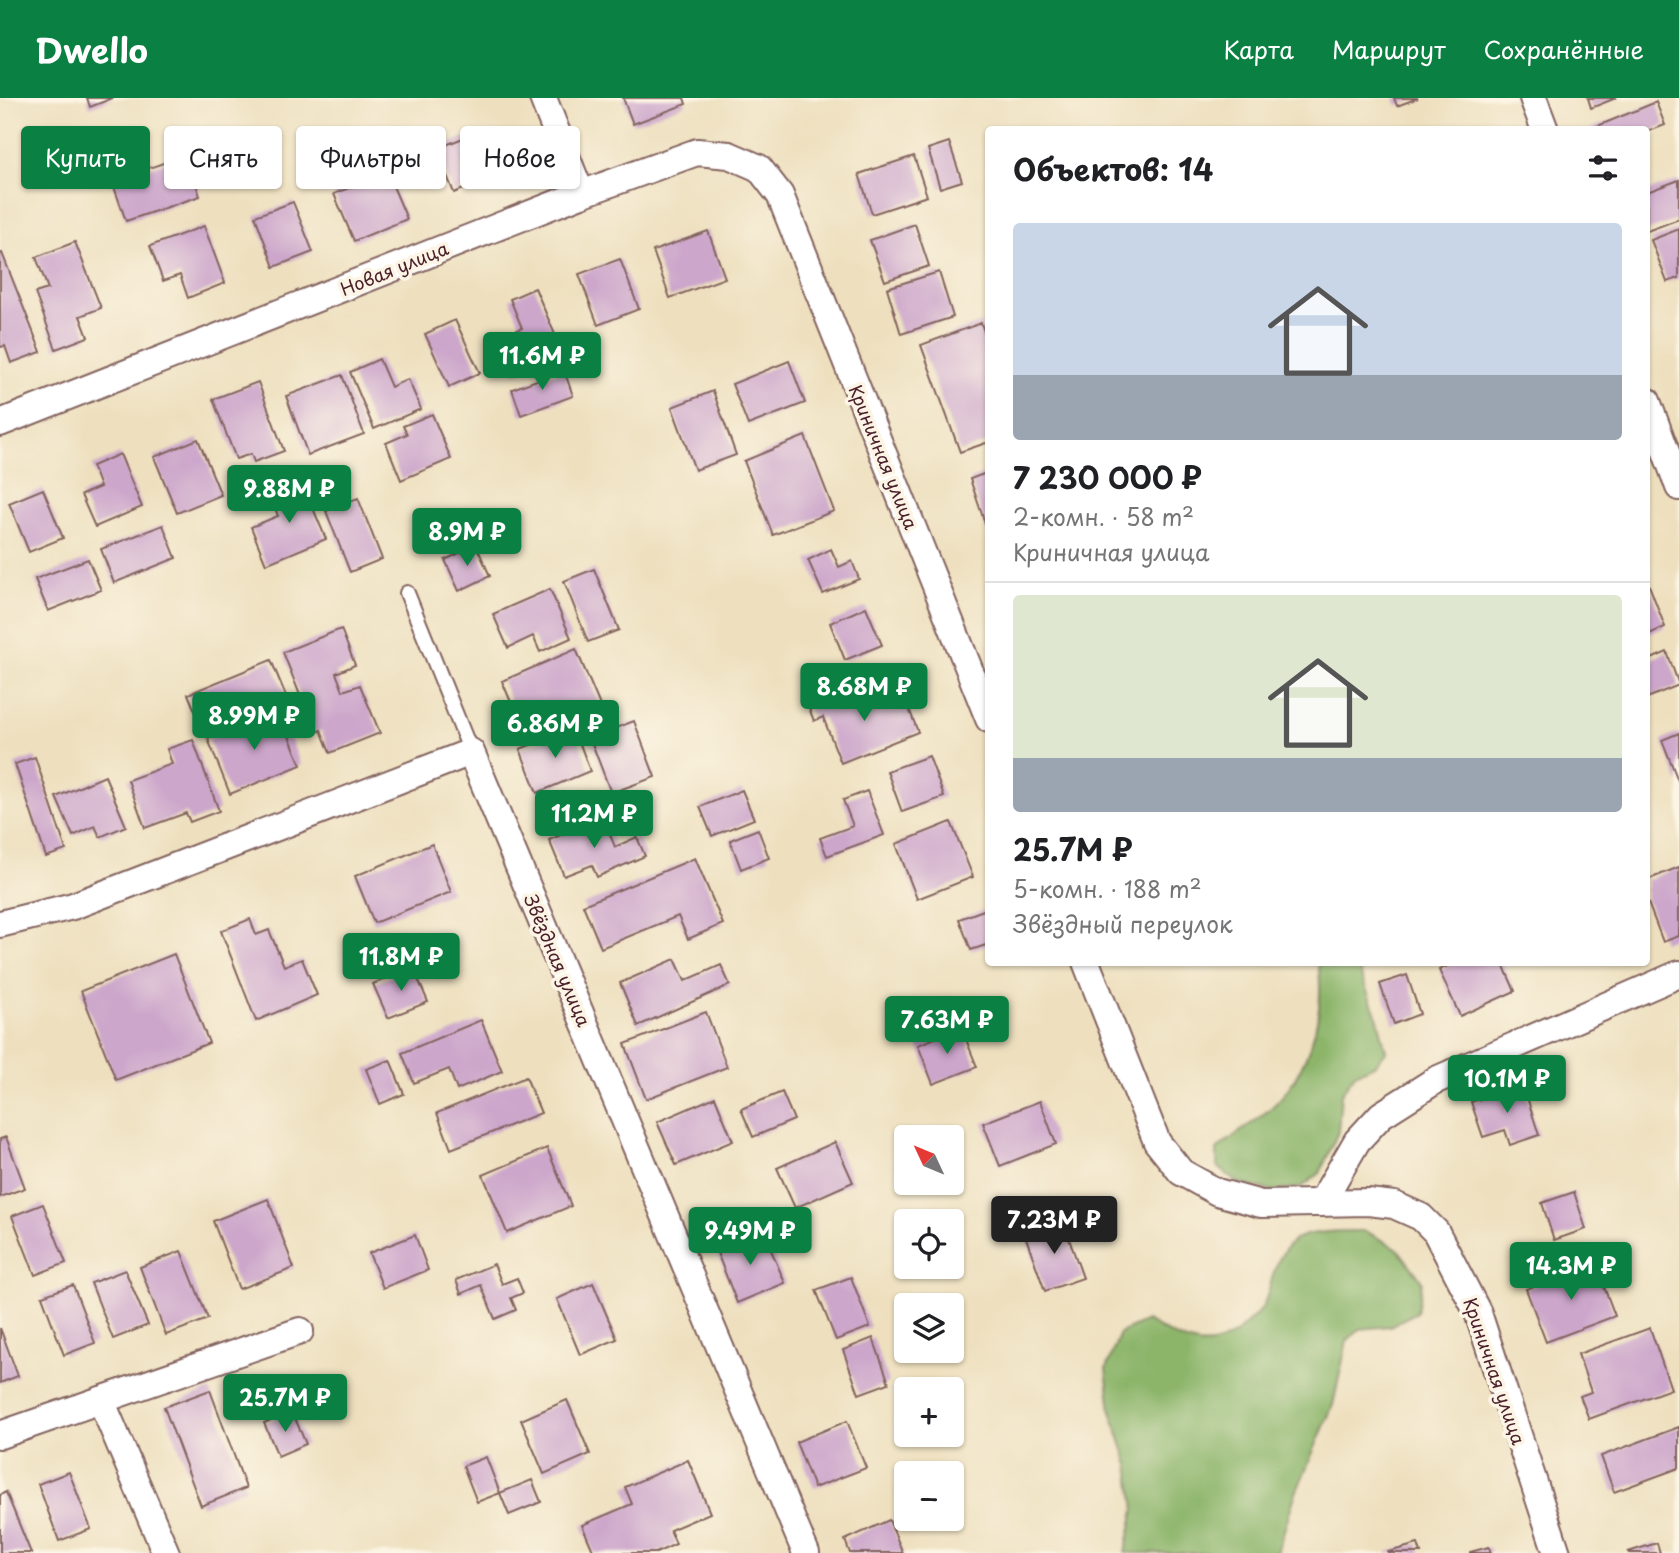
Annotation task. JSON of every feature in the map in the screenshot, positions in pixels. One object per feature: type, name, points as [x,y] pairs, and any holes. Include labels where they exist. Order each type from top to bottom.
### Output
[{"type":"street","points":[[543,98],[581,194]]},
{"type":"street","points":[[1533,98],[1544,126]]},
{"type":"street","name":"Новая улица","points":[[0,423],[581,194],[697,152],[729,155],[759,168],[780,195]]},
{"type":"street","name":"Криничная улица","points":[[780,195],[985,709]]},
{"type":"street","points":[[1650,409],[1679,487]]},
{"type":"street","points":[[0,924],[73,906],[471,752]]},
{"type":"street","name":"Звёздная улица","points":[[471,752],[806,1553]]},
{"type":"street","name":"Криничная улица","points":[[1088,966],[1157,1142],[1181,1172],[1217,1192],[1261,1204],[1368,1202],[1394,1205],[1420,1217],[1436,1232],[1478,1313],[1557,1553]]},
{"type":"street","points":[[1321,1203],[1357,1141],[1381,1115],[1436,1080],[1679,974]]},
{"type":"street","points":[[0,1435],[300,1331]]},
{"type":"street","points":[[101,1400],[166,1553]]},
{"type":"lane","points":[[407,593],[471,752]]},
{"type":"green space","points":[[1318,966],[1357,966],[1378,1019],[1386,1051],[1376,1064],[1355,1074],[1341,1094],[1338,1132],[1320,1173],[1302,1187],[1274,1191],[1238,1183],[1217,1166],[1217,1150],[1276,1103],[1290,1086],[1310,1048],[1316,1026],[1320,984]]},
{"type":"green space","points":[[1365,1231],[1397,1248],[1422,1281],[1417,1312],[1390,1326],[1359,1329],[1347,1341],[1333,1405],[1295,1495],[1277,1553],[1125,1553],[1135,1510],[1129,1465],[1111,1411],[1106,1369],[1120,1333],[1146,1321],[1185,1341],[1197,1344],[1221,1342],[1261,1310],[1277,1264],[1292,1242],[1316,1233]]},
{"type":"building","points":[[87,98],[113,98],[90,107]]},
{"type":"building","points":[[623,98],[684,98],[686,104],[633,124]]},
{"type":"building","points":[[1394,98],[1418,98],[1397,106]]},
{"type":"building","points":[[1588,98],[1616,98],[1591,108]]},
{"type":"building","points":[[1656,102],[1665,125],[1650,131],[1650,126],[1598,126]]},
{"type":"building","points":[[460,139],[460,189],[464,189],[454,193],[446,173],[446,145]]},
{"type":"building","points":[[949,142],[962,181],[940,188],[928,149]]},
{"type":"building","points":[[914,156],[927,196],[872,214],[859,174]]},
{"type":"building","points":[[164,163],[164,189],[198,189],[200,196],[126,221],[115,189],[150,189],[150,168]]},
{"type":"building","points":[[1679,180],[1679,219],[1650,230],[1650,191]]},
{"type":"building","points":[[346,189],[394,189],[407,219],[354,241],[334,194]]},
{"type":"building","points":[[293,202],[313,252],[274,267],[255,216]]},
{"type":"building","points":[[915,224],[929,266],[885,281],[870,240]]},
{"type":"building","points":[[204,226],[225,283],[188,298],[180,275],[163,281],[150,246]]},
{"type":"building","points":[[1679,229],[1679,278],[1667,282],[1651,240]]},
{"type":"building","points":[[708,231],[725,278],[670,298],[653,251]]},
{"type":"building","points":[[75,242],[101,308],[80,316],[88,337],[56,349],[35,293],[48,289],[36,257]]},
{"type":"building","points":[[2,253],[41,352],[11,363],[5,346],[0,347]]},
{"type":"building","points":[[620,259],[639,309],[598,325],[579,274]]},
{"type":"building","points":[[939,272],[953,317],[901,334],[887,288]]},
{"type":"building","points":[[535,288],[563,353],[516,373],[501,337],[522,328],[510,299]]},
{"type":"building","points":[[455,320],[480,373],[449,387],[425,334]]},
{"type":"building","points":[[981,323],[985,334],[985,443],[960,452],[921,345]]},
{"type":"building","points":[[379,359],[391,387],[408,379],[421,409],[374,429],[350,372]]},
{"type":"building","points":[[789,361],[805,403],[748,425],[732,384]]},
{"type":"building","points":[[564,370],[573,396],[521,415],[512,389]]},
{"type":"building","points":[[342,375],[364,434],[308,455],[286,396]]},
{"type":"building","points":[[258,382],[284,451],[254,462],[251,454],[236,459],[213,399]]},
{"type":"building","points":[[713,391],[736,455],[695,470],[672,407]]},
{"type":"building","points":[[432,414],[451,459],[401,480],[386,443],[407,434],[403,426]]},
{"type":"building","points":[[805,436],[834,511],[773,535],[744,461]]},
{"type":"building","points":[[198,439],[221,495],[177,513],[154,457]]},
{"type":"building","points":[[120,454],[142,507],[95,527],[81,495],[100,487],[92,466]]},
{"type":"building","points":[[985,473],[985,523],[970,479]]},
{"type":"building","points":[[302,482],[326,539],[266,564],[251,527],[278,516],[270,495]]},
{"type":"building","points":[[43,489],[63,538],[29,552],[9,503]]},
{"type":"building","points":[[358,498],[382,559],[350,572],[326,511]]},
{"type":"building","points":[[163,525],[176,558],[114,583],[101,549]]},
{"type":"building","points":[[476,545],[490,576],[459,591],[445,560]]},
{"type":"building","points":[[831,549],[839,567],[852,561],[859,579],[823,594],[808,560]]},
{"type":"building","points":[[88,559],[101,590],[48,611],[35,579]]},
{"type":"building","points":[[594,569],[619,630],[588,642],[564,581]]},
{"type":"building","points":[[1650,588],[1665,627],[1650,634]]},
{"type":"building","points":[[550,589],[571,638],[540,652],[533,636],[508,648],[493,614]]},
{"type":"building","points":[[866,607],[882,645],[845,660],[830,623]]},
{"type":"building","points":[[341,629],[355,665],[336,673],[343,691],[360,685],[380,733],[330,753],[321,730],[315,733],[283,652]]},
{"type":"building","points":[[576,649],[601,708],[576,719],[571,707],[522,728],[502,681]]},
{"type":"building","points":[[1667,652],[1679,685],[1650,697],[1650,660]]},
{"type":"building","points":[[271,660],[286,696],[203,730],[188,694]]},
{"type":"building","points":[[849,691],[853,703],[881,691],[886,704],[904,696],[918,732],[841,763],[823,717],[814,721],[809,708]]},
{"type":"building","points":[[278,709],[301,765],[230,794],[208,739]]},
{"type":"building","points":[[634,721],[655,777],[611,793],[590,738]]},
{"type":"building","points":[[574,728],[590,771],[537,793],[520,749]]},
{"type":"building","points":[[1679,733],[1679,783],[1662,740]]},
{"type":"building","points":[[193,740],[219,811],[190,822],[186,813],[145,828],[128,780],[172,764],[167,749]]},
{"type":"building","points":[[929,756],[944,797],[902,812],[887,771]]},
{"type":"building","points":[[35,757],[66,850],[46,857],[15,764]]},
{"type":"building","points":[[105,776],[126,826],[100,837],[95,826],[73,836],[56,797]]},
{"type":"building","points":[[742,790],[754,819],[712,836],[700,807]]},
{"type":"building","points":[[867,791],[884,835],[827,856],[820,838],[853,826],[843,800]]},
{"type":"building","points":[[603,817],[615,847],[637,837],[645,856],[597,877],[592,865],[564,876],[549,840]]},
{"type":"building","points":[[951,822],[973,877],[917,899],[896,844]]},
{"type":"building","points":[[758,829],[769,858],[741,869],[730,840]]},
{"type":"building","points":[[432,844],[451,892],[374,923],[355,876]]},
{"type":"building","points":[[695,858],[723,924],[688,939],[678,916],[601,948],[583,905]]},
{"type":"building","points":[[1679,867],[1679,936],[1663,942],[1650,908],[1650,879]]},
{"type":"building","points":[[985,909],[985,945],[971,950],[959,919]]},
{"type":"building","points":[[250,919],[256,935],[269,930],[284,966],[302,959],[317,995],[256,1021],[221,931]]},
{"type":"building","points":[[174,954],[209,1043],[116,1080],[81,991]]},
{"type":"building","points":[[675,959],[685,981],[721,965],[730,985],[638,1026],[620,983]]},
{"type":"building","points":[[1448,966],[1504,966],[1515,991],[1460,1016],[1439,970]]},
{"type":"building","points":[[413,967],[428,1002],[388,1018],[373,984]]},
{"type":"building","points":[[1407,975],[1420,1014],[1394,1024],[1380,984]]},
{"type":"building","points":[[706,1012],[727,1067],[646,1099],[625,1044]]},
{"type":"building","points":[[481,1020],[502,1071],[457,1090],[449,1069],[414,1083],[402,1053]]},
{"type":"building","points":[[961,1027],[977,1067],[933,1084],[918,1045]]},
{"type":"building","points":[[390,1060],[404,1094],[380,1104],[366,1069]]},
{"type":"building","points":[[526,1077],[541,1113],[451,1149],[437,1113]]},
{"type":"building","points":[[1523,1085],[1539,1135],[1510,1145],[1505,1130],[1483,1137],[1471,1102]]},
{"type":"building","points":[[782,1092],[794,1120],[753,1137],[741,1109]]},
{"type":"building","points":[[715,1097],[733,1141],[676,1165],[657,1122]]},
{"type":"building","points":[[1040,1101],[1056,1144],[1000,1166],[983,1123]]},
{"type":"building","points":[[6,1137],[25,1188],[0,1197],[0,1139]]},
{"type":"building","points":[[835,1142],[853,1182],[795,1208],[777,1168]]},
{"type":"building","points":[[547,1148],[571,1206],[507,1233],[483,1175]]},
{"type":"building","points":[[1574,1192],[1586,1229],[1554,1240],[1542,1203]]},
{"type":"building","points":[[268,1199],[294,1268],[239,1289],[213,1221]]},
{"type":"building","points":[[43,1204],[66,1263],[35,1275],[12,1216]]},
{"type":"building","points":[[1063,1222],[1083,1278],[1045,1291],[1025,1235]]},
{"type":"building","points":[[763,1231],[785,1283],[737,1303],[716,1250]]},
{"type":"building","points":[[415,1235],[428,1270],[383,1288],[369,1253]]},
{"type":"building","points":[[181,1251],[208,1319],[166,1335],[140,1267]]},
{"type":"building","points":[[1595,1263],[1615,1316],[1546,1342],[1526,1289]]},
{"type":"building","points":[[494,1264],[502,1284],[517,1278],[523,1293],[511,1298],[516,1310],[495,1319],[481,1285],[461,1294],[456,1280]]},
{"type":"building","points":[[125,1270],[148,1325],[113,1339],[91,1283]]},
{"type":"building","points":[[851,1277],[870,1327],[836,1340],[816,1290]]},
{"type":"building","points":[[593,1283],[617,1339],[580,1355],[557,1299]]},
{"type":"building","points":[[73,1285],[95,1343],[64,1355],[42,1296]]},
{"type":"building","points":[[0,1328],[18,1376],[0,1383]]},
{"type":"building","points":[[1650,1328],[1671,1389],[1589,1419],[1580,1396],[1591,1392],[1578,1354]]},
{"type":"building","points":[[873,1338],[889,1383],[859,1394],[843,1350]]},
{"type":"building","points":[[210,1390],[246,1488],[201,1506],[164,1407]]},
{"type":"building","points":[[567,1400],[590,1454],[544,1474],[521,1420]]},
{"type":"building","points":[[292,1411],[306,1444],[278,1456],[264,1423]]},
{"type":"building","points":[[847,1421],[866,1468],[814,1488],[796,1442]]},
{"type":"building","points":[[1679,1427],[1679,1468],[1614,1492],[1601,1456]]},
{"type":"building","points":[[486,1457],[500,1493],[477,1502],[463,1466]]},
{"type":"building","points":[[688,1460],[710,1513],[670,1530],[676,1544],[656,1553],[594,1553],[582,1525],[632,1504],[625,1487]]},
{"type":"building","points":[[69,1472],[91,1529],[59,1541],[38,1484]]},
{"type":"building","points":[[532,1480],[541,1502],[509,1515],[500,1493]]},
{"type":"building","points":[[6,1492],[31,1553],[0,1553],[0,1495]]},
{"type":"building","points":[[889,1520],[903,1553],[850,1553],[845,1540]]},
{"type":"building","points":[[1657,1543],[1660,1553],[1628,1552]]},
{"type":"building","points":[[1418,1544],[1421,1553],[1388,1553],[1388,1552]]},
{"type":"building","points":[[1489,1547],[1491,1553],[1470,1553],[1470,1552]]}]
